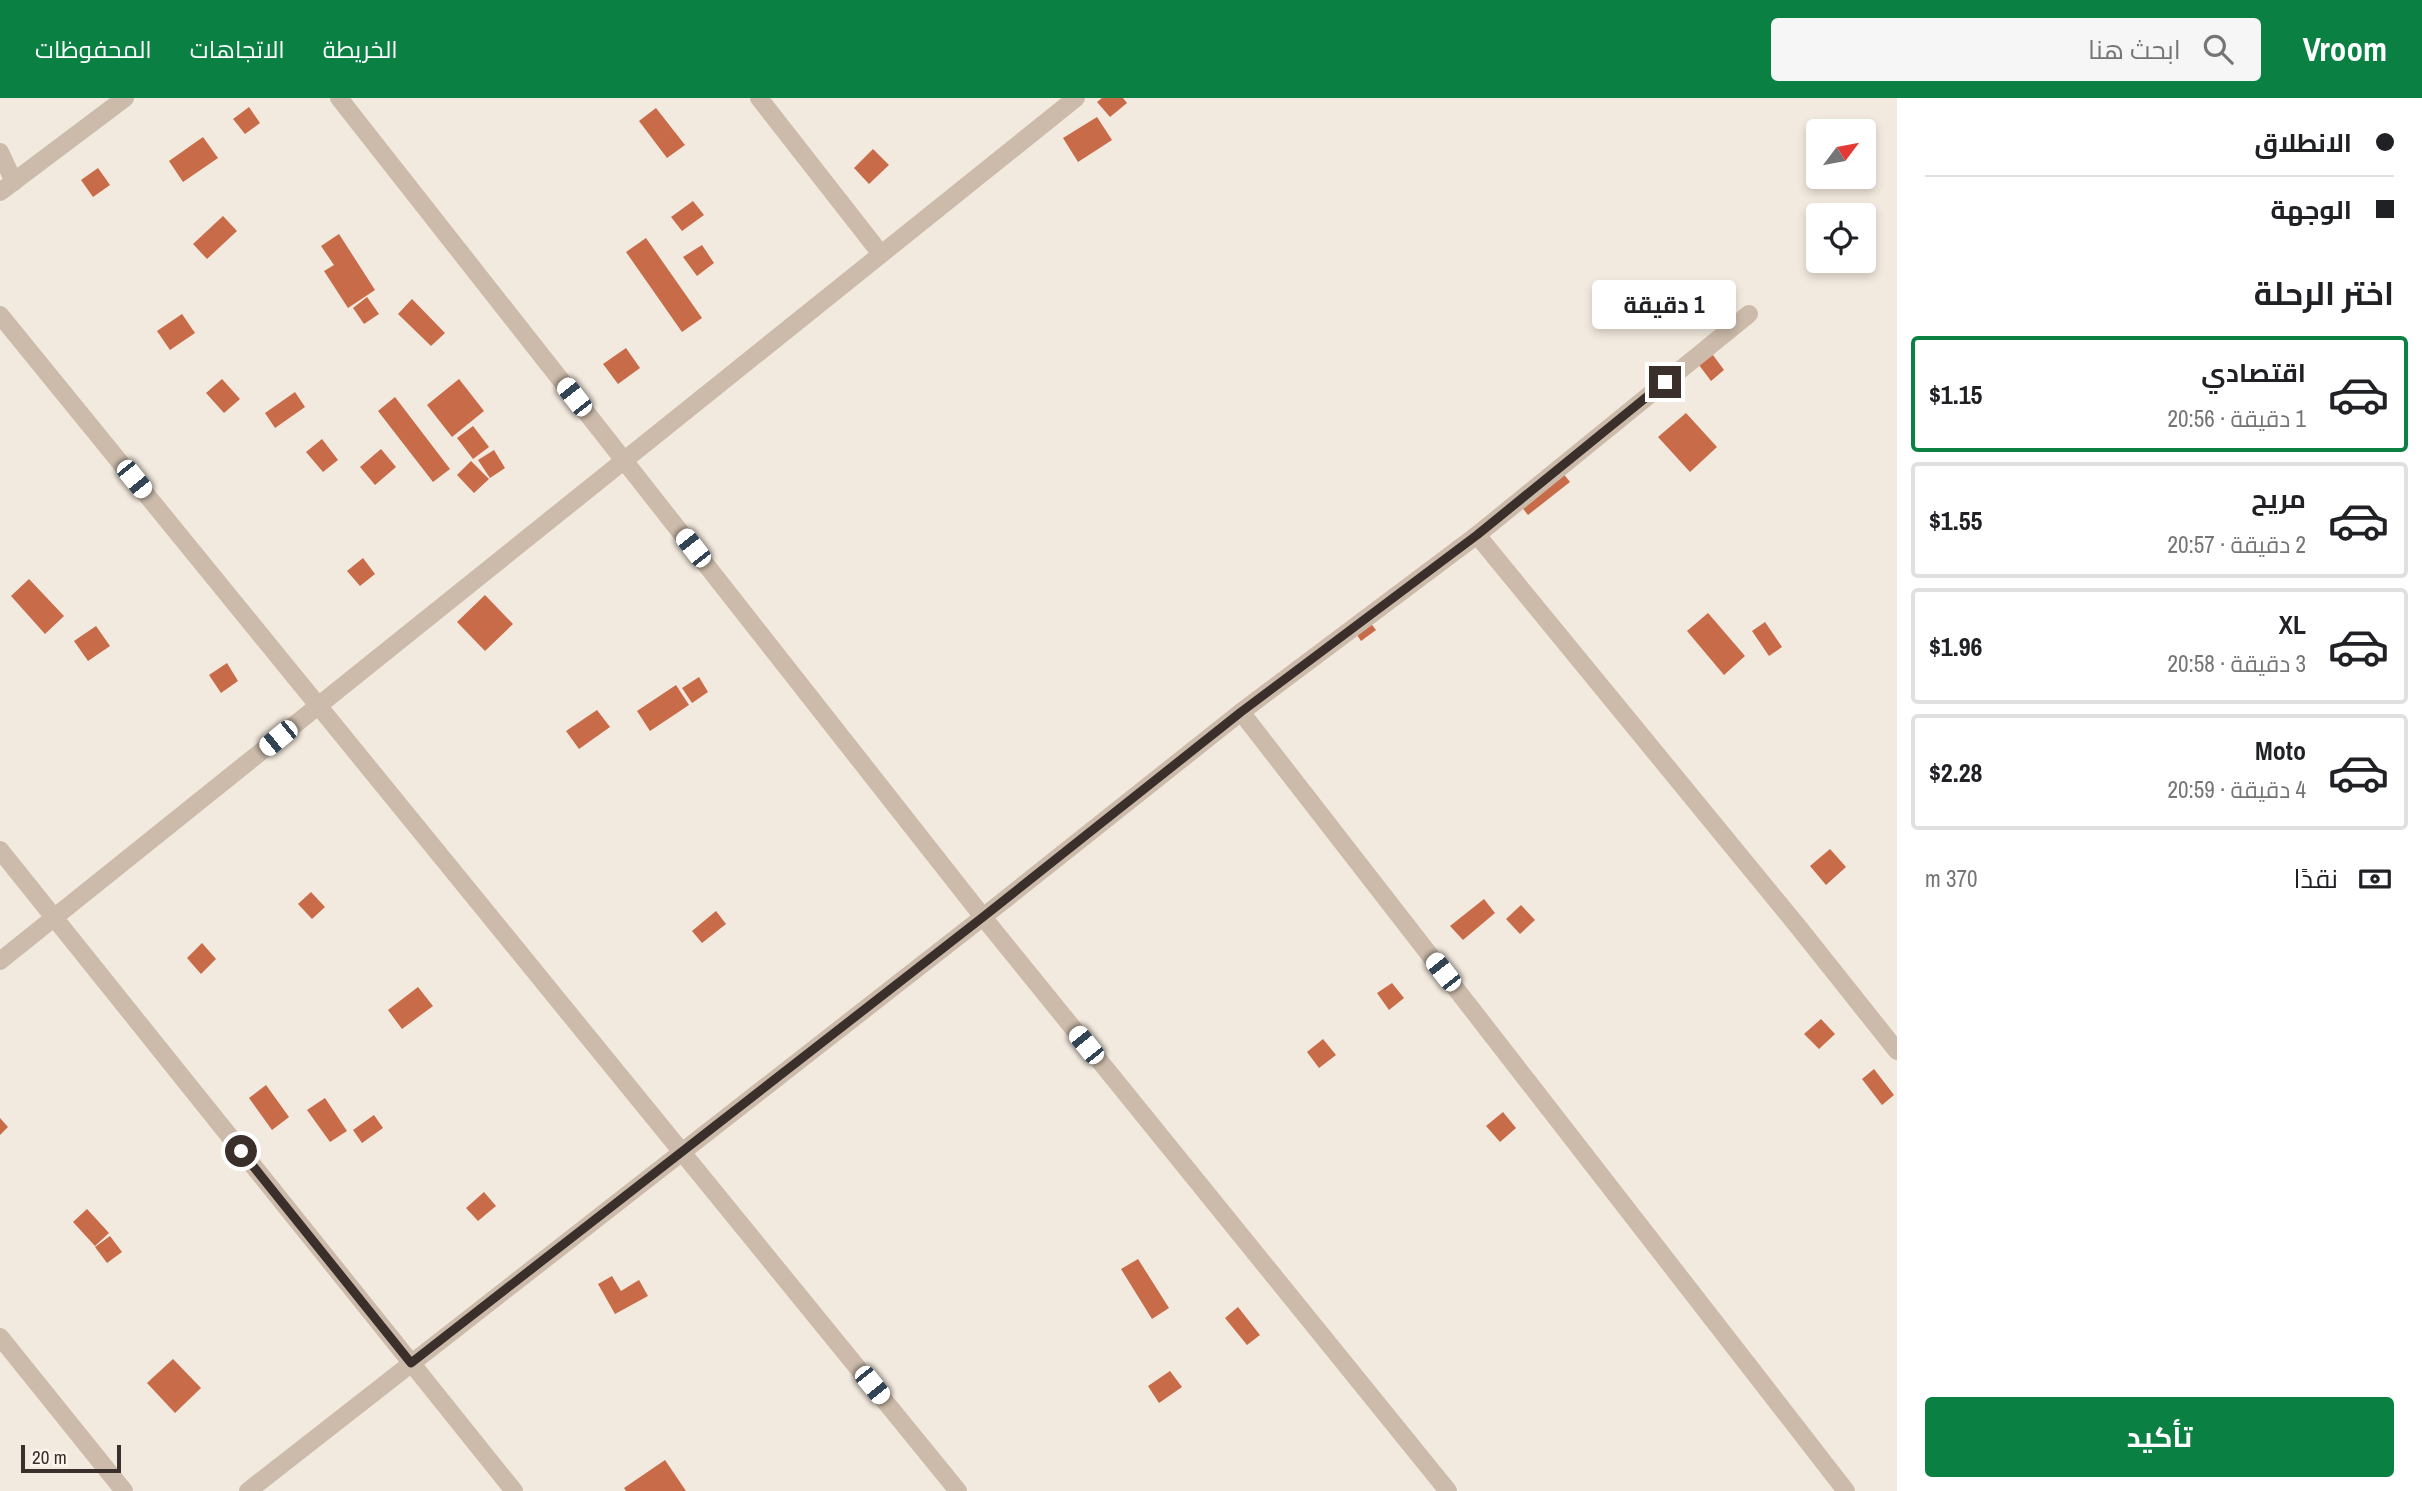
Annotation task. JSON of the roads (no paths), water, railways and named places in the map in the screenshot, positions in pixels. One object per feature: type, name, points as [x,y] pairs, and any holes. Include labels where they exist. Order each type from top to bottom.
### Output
[{"type":"street","points":[[0,152],[7,187],[125,98]]},
{"type":"street","points":[[340,98],[983,917],[1448,1491]]},
{"type":"street","points":[[759,98],[881,254]]},
{"type":"street","points":[[0,961],[1076,98]]},
{"type":"street","points":[[248,1491],[1241,712],[1477,535],[1749,314]]},
{"type":"street","points":[[0,315],[958,1491]]},
{"type":"street","points":[[1477,535],[1897,1051]]},
{"type":"street","points":[[1241,712],[1846,1491]]},
{"type":"street","points":[[0,850],[514,1491]]},
{"type":"street","points":[[0,1337],[124,1491]]}]
